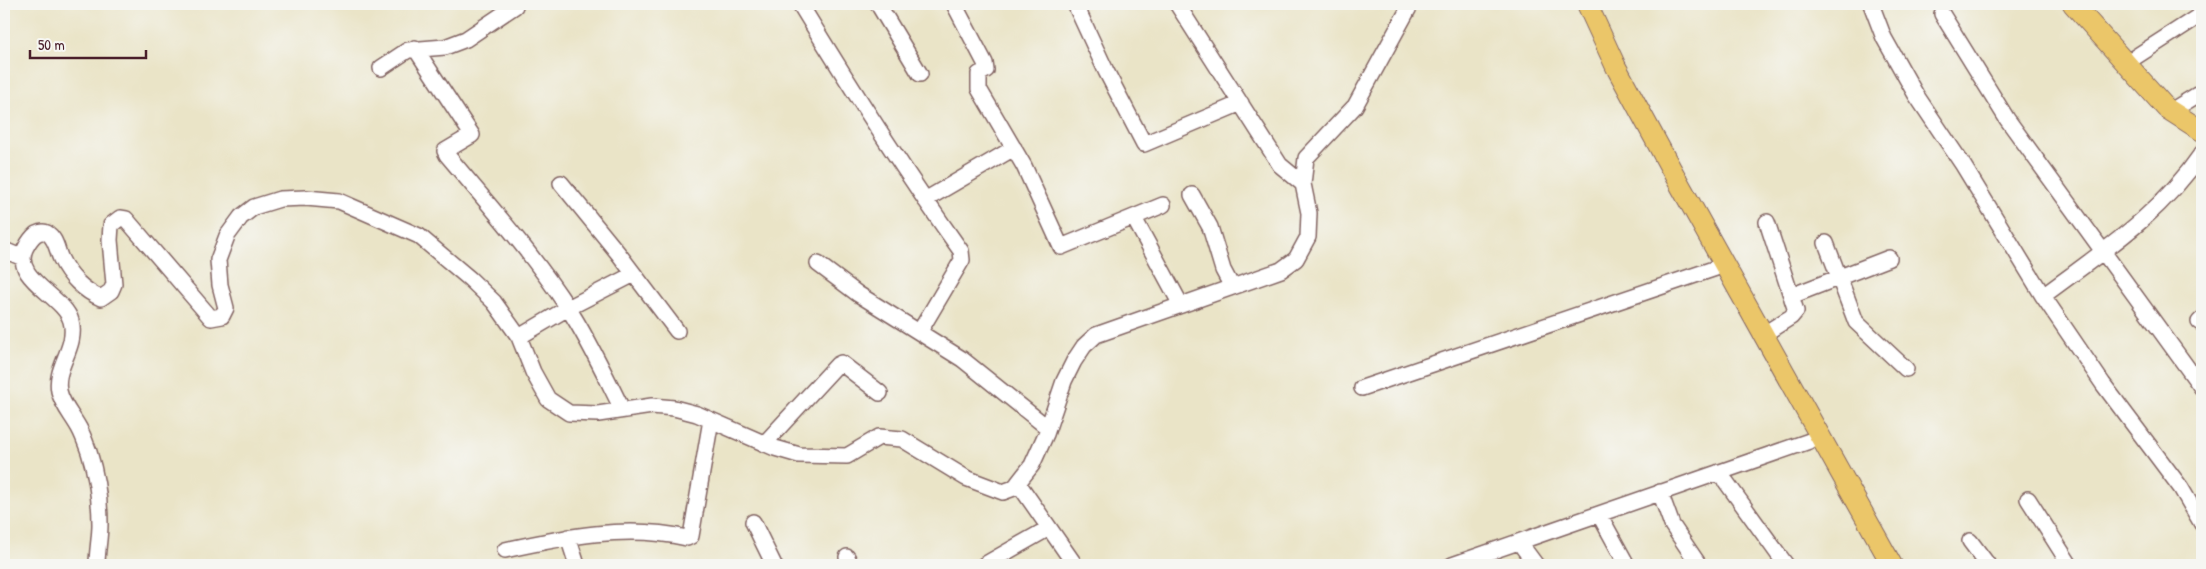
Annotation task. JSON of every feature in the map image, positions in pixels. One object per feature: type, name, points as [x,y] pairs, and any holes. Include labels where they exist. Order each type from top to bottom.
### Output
[{"type":"main road","points":[[1587,4],[1616,67],[1892,565]]},
{"type":"main road","points":[[2073,4],[2171,111],[2202,131]]},
{"type":"street","points":[[800,4],[840,71],[961,251],[962,260],[920,331]]},
{"type":"street","points":[[878,4],[920,74]]},
{"type":"street","points":[[954,4],[985,63],[986,70],[979,74],[979,88],[1028,173],[1060,247],[1163,206]]},
{"type":"street","points":[[1075,4],[1106,71],[1144,144],[1241,103]]},
{"type":"street","points":[[1179,4],[1280,165],[1302,184]]},
{"type":"street","points":[[97,565],[100,508],[92,463],[78,427],[63,402],[59,391],[58,379],[71,344],[71,320],[62,308],[30,277],[23,264],[28,244],[34,236],[41,232],[46,232],[54,240],[62,261],[88,293],[101,298],[111,291],[114,284],[110,240],[111,225],[120,218],[126,219],[202,310],[211,318],[222,316],[226,308],[220,285],[218,260],[227,236],[241,217],[254,207],[280,199],[306,198],[339,201],[419,236],[470,279],[494,302],[519,337],[533,372],[548,399],[569,413],[598,414],[652,406],[674,408],[711,420],[764,444],[799,455],[848,456],[879,437],[902,439],[966,478],[1003,492],[1014,488],[1032,465],[1048,428],[1064,381],[1084,346],[1096,335],[1281,270],[1296,259],[1308,237],[1309,213],[1302,184],[1306,158],[1355,106],[1411,4]]},
{"type":"street","points":[[1871,4],[1884,38],[1916,96],[1963,165],[2043,296],[2103,384],[2180,488],[2202,524]]},
{"type":"street","points":[[381,68],[408,50],[415,48],[430,49],[455,44],[475,34],[515,6]]},
{"type":"street","points":[[1942,14],[2008,119],[2202,388]]},
{"type":"street","points":[[2126,63],[2202,14]]},
{"type":"street","points":[[415,48],[472,135],[445,151],[447,155],[522,243],[568,308],[622,409]]},
{"type":"street","points":[[2171,111],[2202,92]]},
{"type":"street","points":[[925,200],[1014,148]]},
{"type":"street","points":[[2043,296],[2151,214],[2174,191],[2202,153]]},
{"type":"street","points":[[561,183],[677,330]]},
{"type":"street","points":[[1192,195],[1210,227],[1223,270],[1232,287]]},
{"type":"street","points":[[1134,218],[1181,305]]},
{"type":"street","points":[[1764,334],[1792,317],[1796,311],[1767,222]]},
{"type":"street","points":[[1826,243],[1856,322],[1906,369]]},
{"type":"street","points":[[4,250],[23,258]]},
{"type":"street","points":[[1791,296],[1889,258]]},
{"type":"street","points":[[818,264],[858,294],[962,359],[1048,428]]},
{"type":"street","points":[[1362,388],[1725,265]]},
{"type":"street","points":[[519,337],[568,308],[634,274]]},
{"type":"street","points":[[764,444],[837,365],[841,363],[880,393]]},
{"type":"street","points":[[505,550],[568,537],[627,531],[687,538],[691,536],[711,420]]},
{"type":"street","points":[[1452,565],[1821,437]]},
{"type":"street","points":[[1719,472],[1786,565]]},
{"type":"street","points":[[1018,483],[1074,565]]},
{"type":"street","points":[[1660,492],[1672,526],[1699,565]]},
{"type":"street","points":[[2028,499],[2070,565]]},
{"type":"street","points":[[1599,514],[1627,565]]},
{"type":"street","points":[[753,522],[774,565]]},
{"type":"street","points":[[984,565],[1049,528]]},
{"type":"street","points":[[568,537],[577,565]]},
{"type":"street","points":[[1970,541],[1988,565]]},
{"type":"street","points":[[1519,542],[1536,565]]}]
